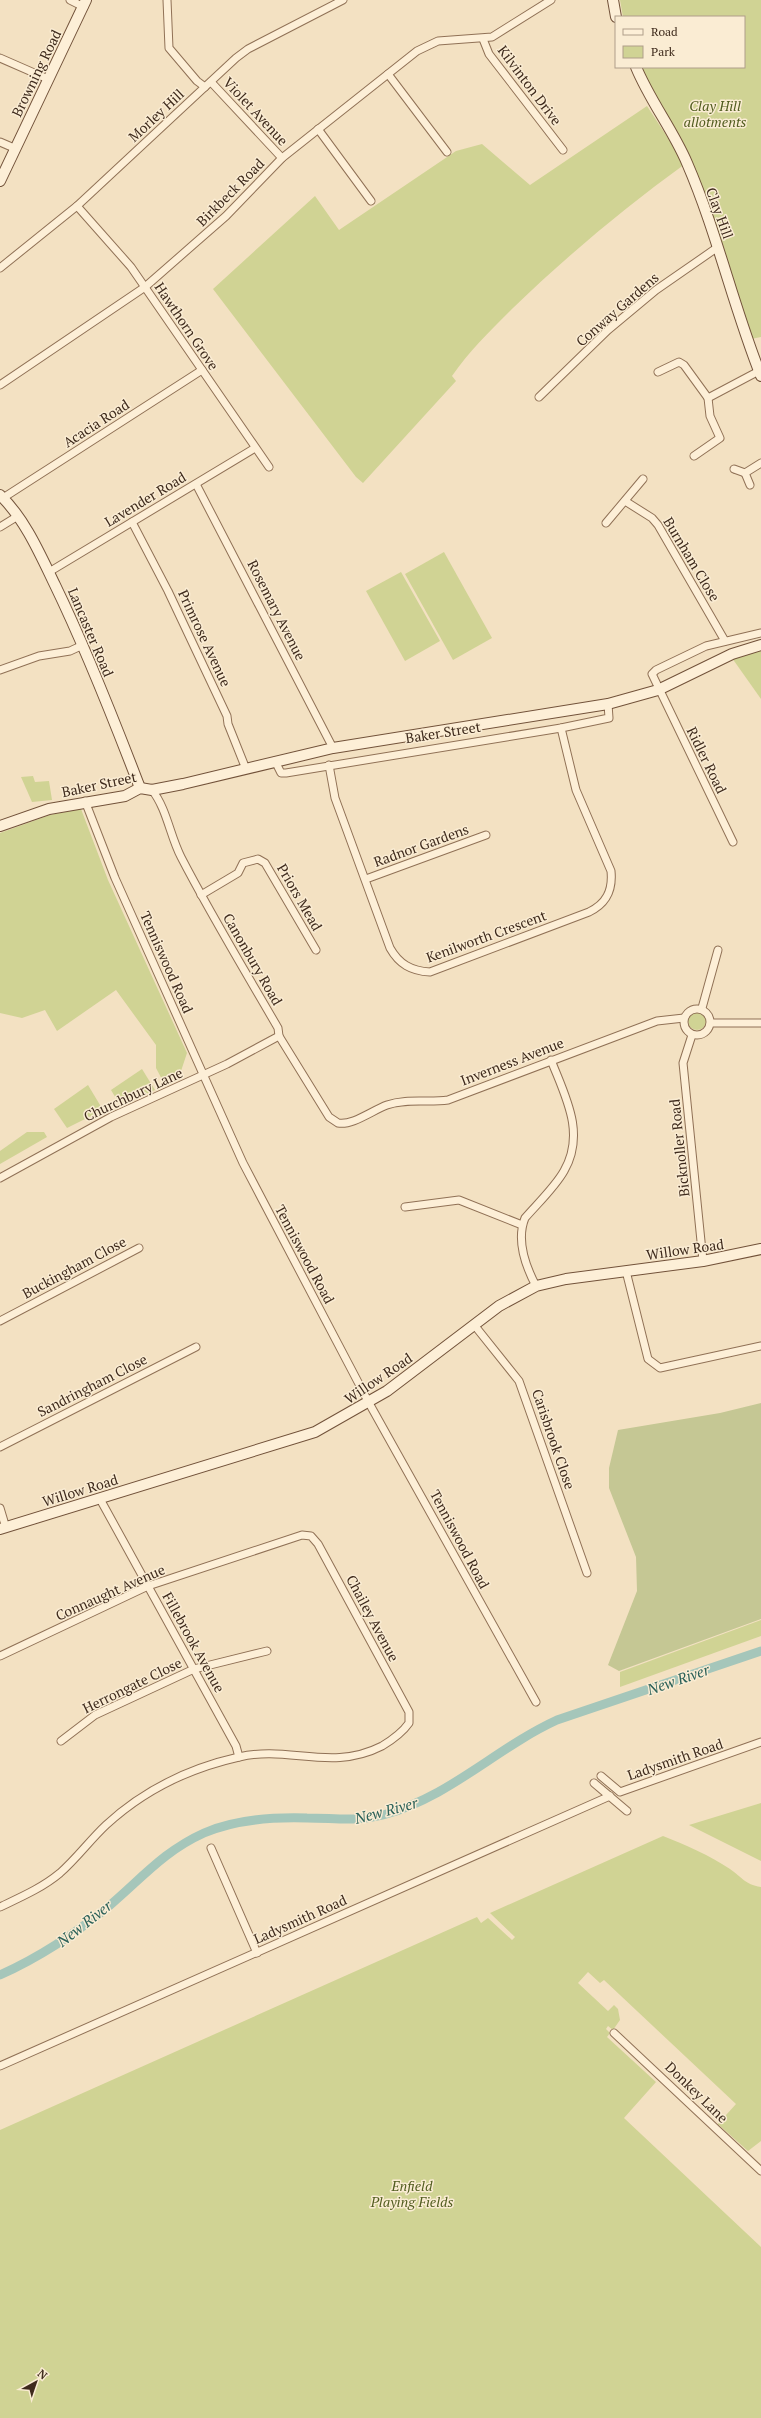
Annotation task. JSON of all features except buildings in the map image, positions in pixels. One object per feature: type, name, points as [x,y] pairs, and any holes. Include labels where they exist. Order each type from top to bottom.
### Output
[{"type":"street","points":[[70,0],[85,4]]},
{"type":"street","name":"Violet Avenue","points":[[167,0],[169,48],[197,81],[208,84],[282,158]]},
{"type":"street","name":"Morley Hill","points":[[0,268],[77,206],[208,84],[248,49],[343,0]]},
{"type":"street","name":"Kilvinton Drive","points":[[551,0],[492,37],[483,39],[489,54],[562,150]]},
{"type":"street","points":[[613,0],[616,16]]},
{"type":"street","name":"Browning Road","points":[[0,181],[14,148],[85,4]]},
{"type":"street","name":"Birkbeck Road","points":[[0,385],[145,287],[226,216],[282,158],[417,51],[438,41],[453,38],[483,39]]},
{"type":"street","points":[[0,58],[48,79]]},
{"type":"street","name":"Clay Hill","points":[[636,68],[644,88],[687,162],[718,247],[760,373]]},
{"type":"street","points":[[388,74],[448,152]]},
{"type":"street","points":[[318,129],[371,201]]},
{"type":"street","points":[[0,142],[14,148]]},
{"type":"street","name":"Hawthorn Grove","points":[[77,206],[131,267],[269,467]]},
{"type":"street","name":"Conway Gardens","points":[[539,397],[608,330],[650,295],[718,247]]},
{"type":"street","points":[[658,372],[679,362],[684,365],[708,398],[710,416],[720,438],[694,456]]},
{"type":"street","name":"Acacia Road","points":[[2,496],[202,370]]},
{"type":"street","points":[[708,398],[760,373]]},
{"type":"street","name":"Lavender Road","points":[[49,572],[255,448]]},
{"type":"street","points":[[745,473],[761,464]]},
{"type":"street","points":[[734,469],[745,473],[750,485]]},
{"type":"street","points":[[606,524],[643,478]]},
{"type":"street","name":"Rosemary Avenue","points":[[196,484],[333,748]]},
{"type":"street","name":"Lancaster Road","points":[[2,496],[18,516],[49,572],[83,645],[140,788]]},
{"type":"street","name":"Burnham Close","points":[[624,501],[652,518],[658,525],[725,641]]},
{"type":"street","points":[[0,527],[18,516]]},
{"type":"street","name":"Primrose Avenue","points":[[132,522],[168,591],[227,716],[228,724],[246,769]]},
{"type":"street","points":[[658,690],[653,678],[653,672],[706,646],[761,633]]},
{"type":"street","points":[[0,670],[39,656],[70,651],[83,645]]},
{"type":"street","name":"Baker Street","points":[[0,826],[49,809],[125,796],[140,788],[152,790],[333,748],[608,704],[658,690],[732,654],[761,645]]},
{"type":"street","name":"Ridler Road","points":[[658,690],[733,842]]},
{"type":"street","name":"Baker Street","points":[[275,761],[281,773],[561,728],[609,718],[608,704]]},
{"type":"street","name":"Kenilworth Crescent","points":[[329,765],[335,798],[366,879],[390,948],[396,958],[417,971],[430,972],[597,908],[611,889],[611,871],[576,790],[561,728]]},
{"type":"street","name":"Canonbury Road","points":[[152,790],[160,802],[173,842],[201,895],[278,1028],[279,1036],[329,1117],[338,1123],[348,1123]]},
{"type":"street","name":"Tenniswood Road","points":[[85,802],[115,878],[243,1163],[369,1403],[536,1702]]},
{"type":"street","name":"Radnor Gardens","points":[[366,879],[486,835]]},
{"type":"street","name":"Priors Mead","points":[[201,895],[238,874],[243,863],[258,859],[265,863],[316,950]]},
{"type":"street","points":[[712,1023],[702,1008],[718,950]]},
{"type":"street","name":"Inverness Avenue","points":[[348,1123],[382,1107],[400,1102],[434,1102],[448,1100],[657,1021],[684,1018],[687,1014],[702,1008]]},
{"type":"street","points":[[684,1018],[684,1023],[692,1035],[708,1029],[712,1023]]},
{"type":"street","points":[[712,1023],[761,1023]]},
{"type":"street","name":"Bicknoller Road","points":[[692,1035],[684,1063],[703,1261]]},
{"type":"street","name":"Churchbury Lane","points":[[0,1178],[111,1117],[203,1075],[279,1036]]},
{"type":"street","points":[[536,1286],[524,1257],[522,1225],[525,1218],[564,1171],[574,1148],[575,1131],[571,1112],[551,1060]]},
{"type":"street","points":[[405,1208],[459,1200],[522,1225]]},
{"type":"street","name":"Buckingham Close","points":[[0,1321],[139,1248]]},
{"type":"street","name":"Willow Road","points":[[3,1528],[315,1432],[369,1403],[404,1380],[516,1296],[536,1286],[550,1281],[703,1261],[761,1249]]},
{"type":"street","points":[[626,1271],[648,1359],[660,1368],[761,1346]]},
{"type":"street","name":"Carisbrook Close","points":[[475,1326],[519,1381],[587,1573]]},
{"type":"street","name":"Sandringham Close","points":[[0,1447],[196,1348]]},
{"type":"street","name":"Fillebrook Avenue","points":[[100,1499],[236,1746],[239,1757]]},
{"type":"street","points":[[0,1508],[3,1528]]},
{"type":"street","name":"Connaught Avenue","points":[[0,1656],[148,1586],[302,1535]]},
{"type":"street","name":"Chailey Avenue","points":[[239,1757],[269,1754],[320,1758],[358,1756],[390,1741],[409,1723],[409,1712],[318,1544],[311,1536],[302,1535]]},
{"type":"street","name":"Herrongate Close","points":[[61,1741],[95,1715],[194,1669],[267,1651]]},
{"type":"street","name":"Ladysmith Road","points":[[601,1776],[620,1792],[761,1742]]},
{"type":"street","points":[[0,1907],[45,1884],[69,1864],[107,1824],[160,1785],[196,1770],[239,1757]]},
{"type":"street","points":[[594,1783],[627,1811]]},
{"type":"street","name":"Ladysmith Road","points":[[0,2066],[610,1796]]},
{"type":"street","points":[[212,1848],[257,1953]]},
{"type":"street","name":"Donkey Lane","points":[[614,2033],[761,2171]]},
{"type":"green space","name":"Clay Hill allotments","points":[[620,0],[761,0],[761,337],[751,339],[725,254],[642,68],[745,68],[745,16],[623,16]]},
{"type":"green space","points":[[647,106],[685,164],[596,233],[513,308],[481,340],[466,358],[452,376],[456,381],[363,483],[356,477],[213,289],[315,196],[339,230],[456,151],[482,144],[530,185]]},
{"type":"green space","points":[[444,552],[492,638],[453,660],[405,574]]},
{"type":"green space","points":[[401,572],[440,641],[405,661],[366,591]]},
{"type":"green space","points":[[761,648],[761,699],[732,658]]},
{"type":"green space","points":[[33,776],[35,782],[49,781],[52,800],[32,802],[21,777]]},
{"type":"green space","points":[[81,809],[108,880],[187,1053],[179,1077],[165,1085],[156,1068],[156,1045],[116,990],[57,1031],[45,1010],[22,1018],[0,1013],[0,833],[50,815]]},
{"type":"green space","points":[[697,1012],[703,1015],[706,1021],[703,1027],[697,1030],[691,1027],[688,1021],[691,1015]]},
{"type":"green space","points":[[142,1069],[155,1090],[120,1105],[111,1090]]},
{"type":"green space","points":[[88,1085],[103,1110],[67,1128],[54,1109]]},
{"type":"green space","points":[[27,1132],[44,1132],[47,1137],[0,1164],[0,1151]]},
{"type":"green space","points":[[761,1403],[761,1619],[619,1671],[608,1665],[637,1591],[636,1557],[609,1488],[609,1468],[618,1430],[720,1413]]},
{"type":"green space","points":[[761,1620],[761,1636],[620,1687],[620,1672]]},
{"type":"green space","points":[[761,1803],[761,1861],[689,1825]]},
{"type":"green space","name":"Enfield Playing Fields","points":[[663,1836],[706,1855],[730,1869],[747,1882],[761,1887],[761,2141],[748,2151],[719,2125],[717,2125],[736,2104],[604,1980],[600,1983],[588,1972],[578,1983],[608,2011],[614,2005],[618,2009],[620,2020],[613,2030],[608,2026],[606,2029],[610,2033],[607,2037],[656,2082],[624,2118],[761,2247],[761,2418],[0,2418],[0,2130],[477,1917],[481,1923],[488,1918],[512,1940],[515,1937],[490,1913]]},
{"type":"waterway","name":"New River","points":[[0,1975],[43,1953],[83,1926],[109,1906],[165,1857],[177,1848],[204,1833],[216,1828],[255,1820],[294,1818],[354,1819],[383,1815],[407,1807],[430,1796],[535,1731],[557,1720],[761,1651]]}]
